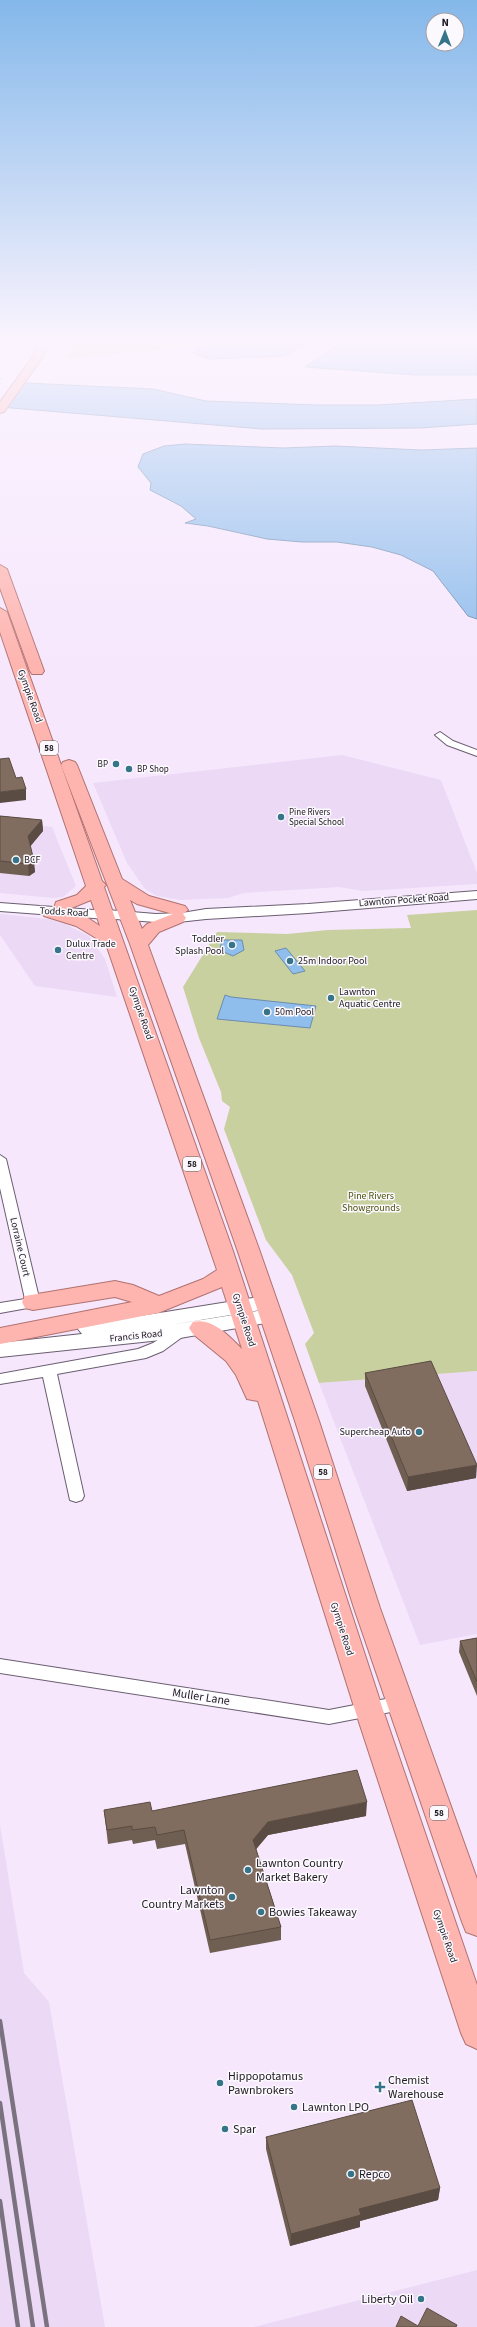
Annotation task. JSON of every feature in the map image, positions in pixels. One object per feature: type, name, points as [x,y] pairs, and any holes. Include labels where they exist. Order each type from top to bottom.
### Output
[{"type":"highway","name":"Gympie Road","points":[[0,569],[4,592],[41,684]]},
{"type":"highway","name":"Gympie Road","points":[[0,612],[97,885],[229,1273],[369,1710],[477,2033]]},
{"type":"highway","name":"Gympie Road","points":[[64,751],[139,944],[307,1421],[367,1608],[477,1922]]},
{"type":"highway","points":[[115,882],[143,900],[178,914]]},
{"type":"highway","points":[[56,909],[83,899],[97,885]]},
{"type":"highway","points":[[56,909],[82,922],[105,937],[116,941]]},
{"type":"highway","points":[[139,944],[153,928],[178,914]]},
{"type":"highway","points":[[0,1336],[9,1332],[158,1305],[211,1284],[229,1273]]},
{"type":"highway","points":[[32,1302],[115,1289],[125,1290],[158,1305]]},
{"type":"highway","points":[[191,1329],[223,1343],[247,1371],[257,1398],[271,1407]]},
{"type":"main road","name":"Lawnton Pocket Road","points":[[127,913],[206,914],[331,908],[396,900],[477,895]]},
{"type":"main road","name":"Lawnton Pocket Road","points":[[331,908],[385,908],[477,900]]},
{"type":"main road","name":"Todds Road","points":[[105,912],[127,913]]},
{"type":"main road","name":"Francis Road","points":[[0,1336],[10,1337],[147,1322],[242,1314],[268,1310]]},
{"type":"main road","name":"Francis Road","points":[[0,1350],[191,1329],[242,1314]]},
{"type":"street","points":[[440,735],[450,743],[477,752]]},
{"type":"street","name":"Todds Road","points":[[0,900],[56,909]]},
{"type":"street","name":"Todds Road","points":[[0,907],[105,912]]},
{"type":"street","name":"Lorraine Court","points":[[0,1159],[32,1302]]},
{"type":"street","points":[[0,1308],[32,1302]]},
{"type":"street","points":[[0,1378],[142,1354],[158,1348],[191,1329]]},
{"type":"street","points":[[49,1370],[76,1496]]},
{"type":"street","name":"Muller Lane","points":[[0,1666],[325,1716],[337,1717],[400,1703]]},
{"type":"shaded area","name":"Pine Rivers Special School","points":[[342,755],[441,780],[477,873],[477,884],[363,891],[339,887],[244,893],[228,898],[180,900],[157,896],[145,889],[127,863],[93,783]]},
{"type":"shaded area","points":[[0,821],[52,827],[76,886],[63,897],[53,898],[0,893]]},
{"type":"shaded area","points":[[0,914],[48,919],[65,924],[89,936],[105,959],[117,997],[35,986],[0,935]]},
{"type":"shaded area","points":[[477,1371],[477,1634],[420,1645],[319,1383]]},
{"type":"shaded area","points":[[0,1825],[24,1973],[49,2002],[105,2327],[0,2327]]},
{"type":"shaded area","name":"Liberty Oil","points":[[477,2270],[477,2327],[254,2327]]},
{"type":"green space","name":"Pine Rivers Showgrounds","points":[[477,910],[477,1371],[319,1383],[305,1344],[314,1333],[292,1275],[266,1240],[224,1129],[230,1107],[222,1101],[221,1092],[199,1038],[183,987],[217,932],[287,934],[328,930],[411,928],[407,915]]},
{"type":"water","points":[[152,451],[477,451],[477,619],[468,616],[433,571],[401,555],[372,547],[337,542],[302,542],[267,539],[208,526],[185,523],[196,519],[181,506],[150,490],[151,483],[138,467],[143,454]]},
{"type":"water","name":"Toddler Splash Pool","points":[[223,940],[242,940],[244,950],[233,956],[219,950]]},
{"type":"water","name":"25m Indoor Pool","points":[[286,948],[305,971],[293,974],[275,951]]},
{"type":"water","name":"50m Pool","points":[[225,995],[231,997],[316,1006],[310,1028],[217,1019]]},
{"type":"building","points":[[9,758],[16,778],[22,777],[26,789],[0,792],[0,759]]},
{"type":"building","name":"BCF","points":[[0,816],[42,820],[28,836],[34,861],[28,864],[0,861]]},
{"type":"building","name":"Supercheap Auto","points":[[431,1361],[477,1465],[408,1477],[365,1373]]},
{"type":"building","points":[[477,1638],[477,1682],[460,1641]]},
{"type":"building","name":"Lawnton Country Markets","points":[[357,1770],[367,1802],[268,1822],[253,1840],[281,1927],[210,1940],[184,1830],[157,1835],[155,1827],[132,1830],[132,1826],[107,1830],[104,1810],[150,1802],[152,1811]]},
{"type":"building","name":"Repco","points":[[412,2100],[440,2188],[359,2209],[361,2215],[291,2234],[266,2137]]},
{"type":"building","points":[[427,2308],[457,2325],[456,2327],[396,2327],[401,2316],[418,2326]]},
{"type":"railway","points":[[0,2021],[47,2327]]},
{"type":"railway","points":[[0,2103],[33,2327]]},
{"type":"railway","points":[[0,2201],[18,2327]]},
{"type":"place","name":"BP","points":[[116,764]]},
{"type":"place","name":"BP Shop","points":[[129,769]]},
{"type":"place","name":"Pine Rivers Special School","points":[[281,817]]},
{"type":"place","name":"BCF","points":[[16,860]]},
{"type":"place","name":"Toddler Splash Pool","points":[[232,945]]},
{"type":"place","name":"Dulux Trade Centre","points":[[58,950]]},
{"type":"place","name":"25m Indoor Pool","points":[[290,961]]},
{"type":"place","name":"Lawnton Aquatic Centre","points":[[331,998]]},
{"type":"place","name":"50m Pool","points":[[267,1012]]},
{"type":"place","name":"Supercheap Auto","points":[[419,1432]]},
{"type":"place","name":"Lawnton Country Market Bakery","points":[[248,1870]]},
{"type":"place","name":"Lawnton Country Markets","points":[[232,1897]]},
{"type":"place","name":"Bowies Takeaway","points":[[261,1912]]},
{"type":"place","name":"Hippopotamus Pawnbrokers","points":[[220,2083]]},
{"type":"place","name":"Chemist Warehouse","points":[[380,2087]]},
{"type":"place","name":"Lawnton LPO","points":[[294,2107]]},
{"type":"place","name":"Spar","points":[[225,2129]]},
{"type":"place","name":"Repco","points":[[351,2174]]},
{"type":"place","name":"Liberty Oil","points":[[421,2299]]}]
